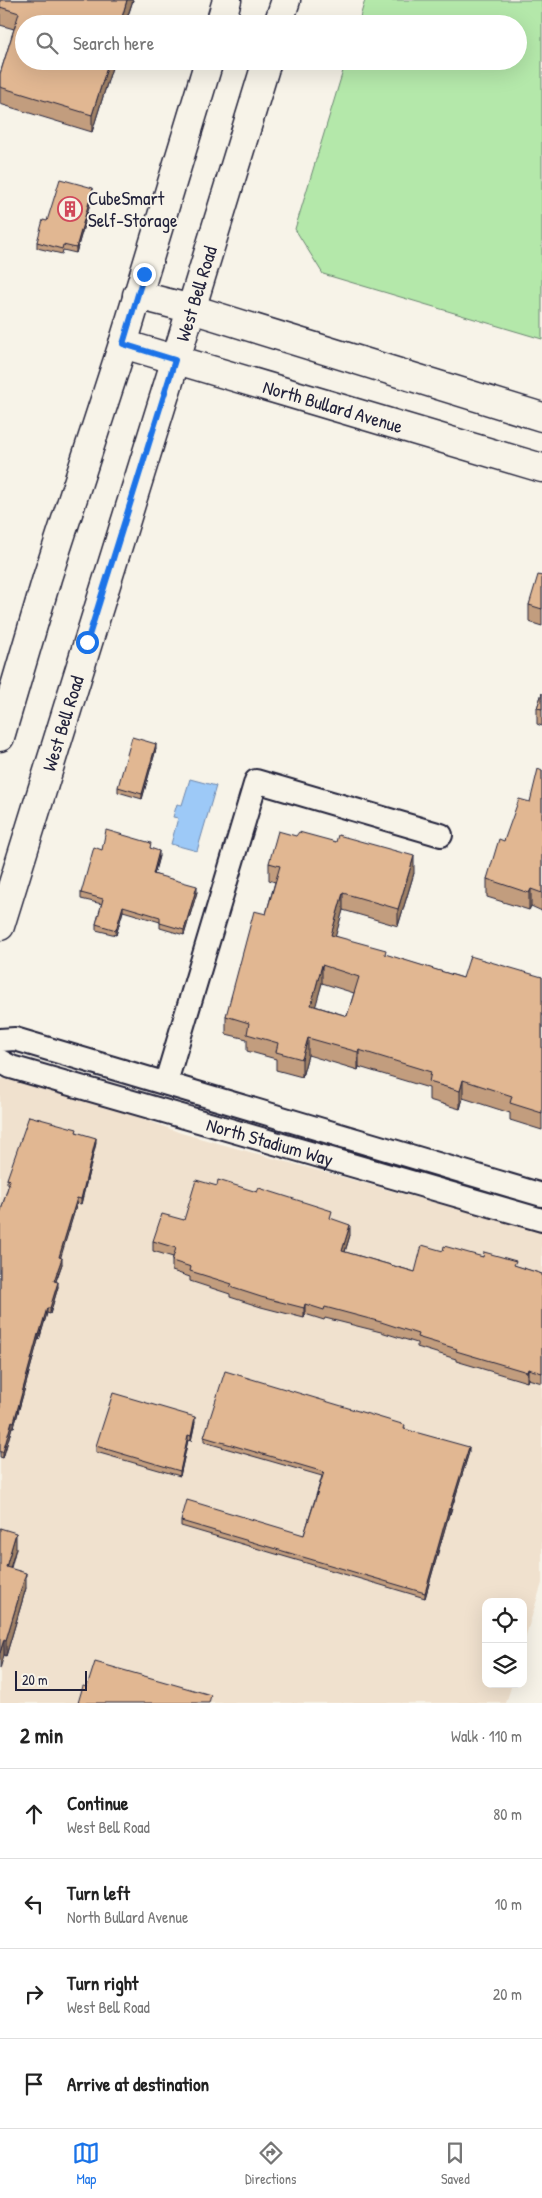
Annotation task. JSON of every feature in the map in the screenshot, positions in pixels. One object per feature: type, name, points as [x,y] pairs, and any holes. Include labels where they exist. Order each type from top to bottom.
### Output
[{"type":"main road","points":[[223,15],[227,0]]},
{"type":"main road","points":[[281,15],[286,0]]},
{"type":"main road","points":[[0,737],[47,578],[123,344],[206,70]]},
{"type":"main road","name":"West Bell Road","points":[[0,926],[264,70]]},
{"type":"main road","points":[[137,295],[192,309],[542,417]]},
{"type":"main road","name":"North Bullard Avenue","points":[[123,344],[542,468]]},
{"type":"street","points":[[166,1082],[256,781],[442,835]]},
{"type":"street","name":"North Stadium Way","points":[[0,1040],[15,1039],[166,1082],[542,1195]]},
{"type":"street","name":"North Stadium Way","points":[[0,1061],[10,1067],[542,1220]]},
{"type":"shaded area","points":[[7,1077],[125,1112],[181,1133],[542,1232],[542,1583],[527,1632],[527,1598],[482,1598],[482,1688],[511,1688],[506,1703],[0,1703],[0,1080]]},
{"type":"green space","points":[[365,0],[542,0],[542,339],[323,274],[295,229],[343,70],[527,70],[527,15],[361,15]]},
{"type":"water","points":[[190,779],[216,786],[197,851],[171,844],[178,818],[173,817],[177,804],[182,805]]},
{"type":"building","points":[[0,0],[127,0],[123,15],[18,15],[19,13],[0,7]]},
{"type":"building","points":[[15,26],[15,70],[106,70],[92,115],[0,87],[0,74]]},
{"type":"building","name":"CubeSmart Self-Storage","points":[[60,179],[93,188],[76,248],[63,245],[62,249],[37,242],[43,220],[47,221]]},
{"type":"building","points":[[538,575],[542,576],[542,609],[529,605]]},
{"type":"building","points":[[542,693],[542,709],[537,708]]},
{"type":"building","points":[[132,737],[156,744],[142,794],[118,787]]},
{"type":"building","points":[[538,769],[542,771],[542,893],[531,889],[529,893],[487,879],[499,839],[504,841],[519,799],[530,802]]},
{"type":"building","points":[[106,830],[151,843],[150,848],[159,851],[153,874],[197,886],[184,930],[160,923],[160,917],[123,906],[116,930],[96,924],[103,899],[81,893],[94,847],[102,850]]},
{"type":"building","points":[[278,831],[296,836],[299,832],[336,842],[338,835],[414,856],[398,909],[343,893],[331,935],[386,950],[385,954],[463,978],[470,956],[542,977],[542,1113],[510,1103],[512,1096],[463,1080],[460,1091],[429,1082],[431,1072],[359,1050],[358,1052],[308,1038],[302,1059],[276,1052],[278,1043],[247,1034],[249,1023],[226,1016],[254,911],[266,914],[280,866],[269,863]],"holes":[[[322,965],[359,977],[347,1016],[311,1005]]]},
{"type":"building","points":[[29,1116],[77,1129],[76,1132],[96,1138],[81,1199],[77,1198],[59,1257],[62,1258],[54,1281],[58,1282],[50,1308],[47,1308],[38,1334],[14,1422],[12,1421],[3,1452],[0,1452],[0,1214],[10,1180],[7,1179]]},
{"type":"building","points":[[196,1180],[217,1186],[218,1180],[257,1192],[259,1188],[332,1211],[330,1218],[350,1225],[342,1251],[415,1272],[422,1245],[443,1251],[444,1246],[483,1257],[484,1252],[516,1261],[514,1265],[542,1274],[542,1373],[528,1369],[527,1372],[456,1351],[457,1349],[417,1337],[418,1334],[381,1322],[325,1307],[324,1310],[305,1304],[304,1308],[261,1297],[230,1287],[232,1284],[190,1271],[191,1267],[172,1261],[176,1248],[153,1241],[162,1214],[184,1220]]},
{"type":"building","points":[[225,1371],[405,1425],[404,1429],[469,1447],[449,1508],[425,1593],[181,1521],[187,1500],[304,1535],[324,1472],[204,1437]]},
{"type":"building","points":[[113,1393],[195,1417],[191,1436],[188,1435],[180,1471],[96,1446]]},
{"type":"building","points":[[0,1528],[16,1533],[6,1567],[26,1573],[6,1640],[4,1639],[0,1653]]},
{"type":"building","points":[[95,1662],[211,1695],[209,1703],[78,1703],[83,1686],[87,1687]]},
{"type":"place","name":"CubeSmart Self-Storage","points":[[70,209]]},
{"type":"route","points":[[87,642],[175,360],[123,344],[144,274]]}]
